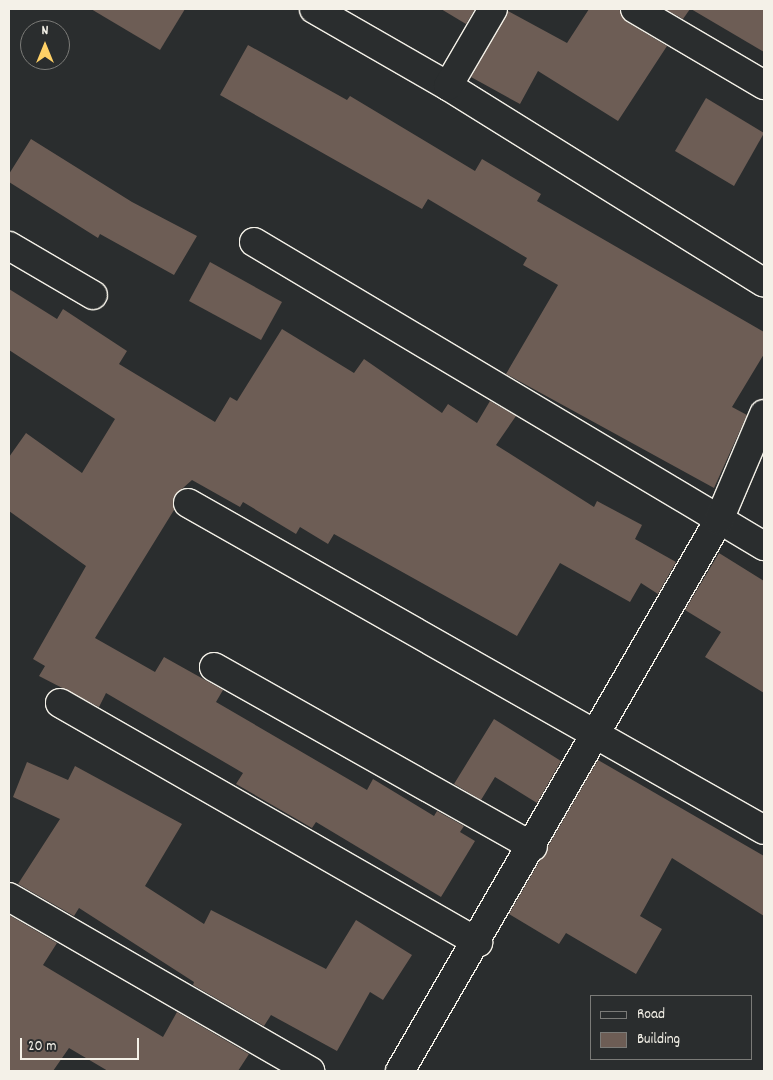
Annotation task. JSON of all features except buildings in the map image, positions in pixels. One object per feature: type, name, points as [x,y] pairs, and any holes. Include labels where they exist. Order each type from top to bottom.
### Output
[{"type":"street","points":[[314,9],[448,86],[764,283]]},
{"type":"street","points":[[448,86],[493,9]]},
{"type":"street","points":[[635,9],[764,86]]},
{"type":"street","points":[[254,242],[764,546]]},
{"type":"street","points":[[9,246],[94,295]]},
{"type":"street","points":[[400,1071],[533,847],[581,755],[597,735],[719,520],[764,414]]},
{"type":"street","points":[[188,503],[764,830]]},
{"type":"street","points":[[214,667],[533,847]]},
{"type":"street","points":[[60,703],[478,942]]},
{"type":"street","points":[[9,897],[310,1071]]}]
